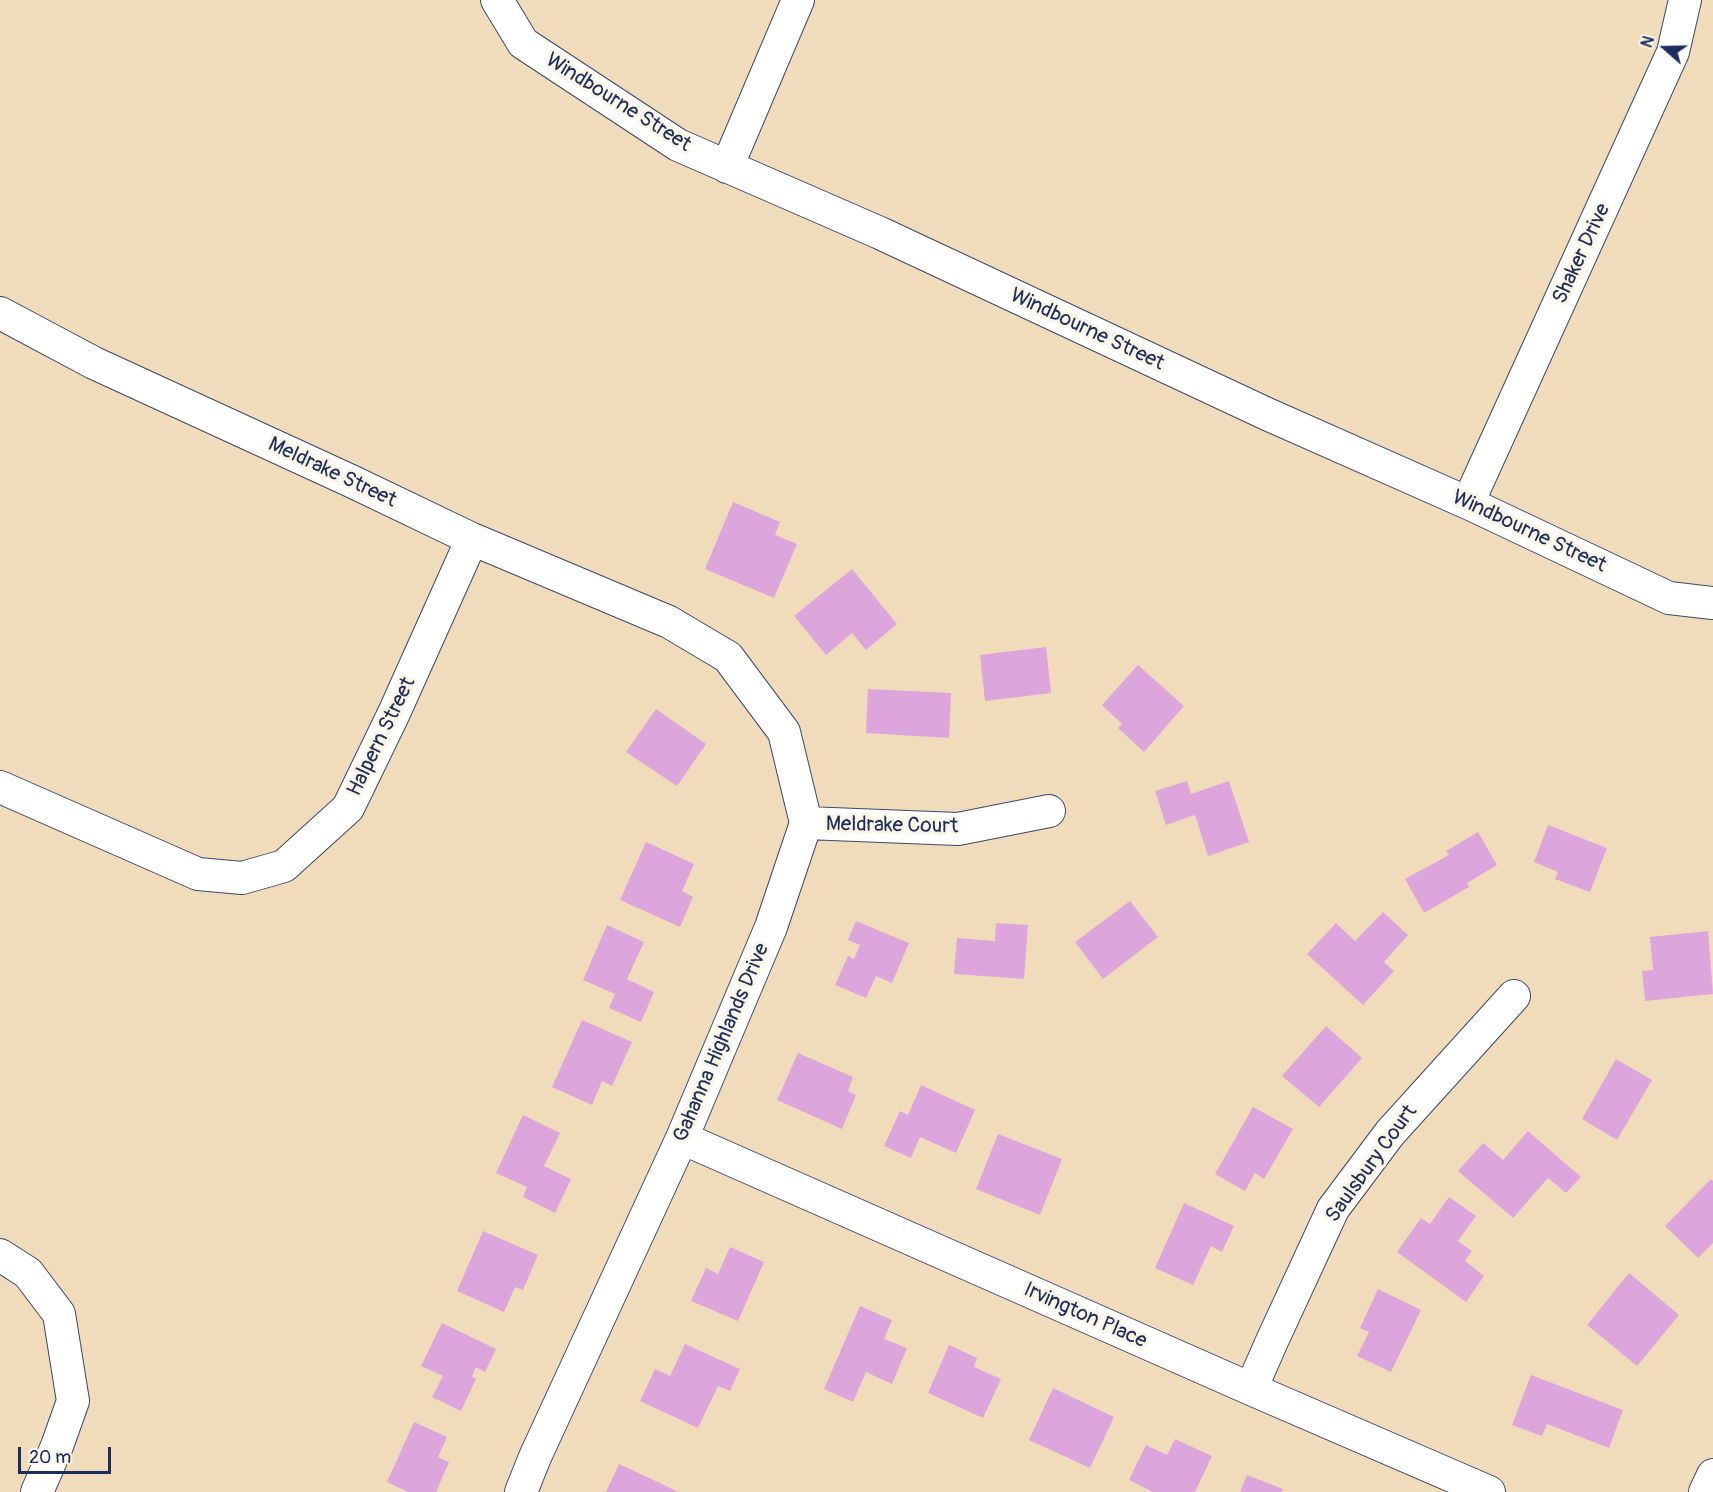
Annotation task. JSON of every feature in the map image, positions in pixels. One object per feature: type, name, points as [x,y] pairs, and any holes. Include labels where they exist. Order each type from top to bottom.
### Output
[{"type":"street","name":"Windbourne Street","points":[[496,0],[523,43],[678,145],[880,233],[1267,414],[1468,503],[1669,598],[1713,603]]},
{"type":"street","points":[[727,166],[798,0]]},
{"type":"street","name":"Shaker Drive","points":[[1468,503],[1673,52],[1685,0]]},
{"type":"street","name":"Meldrake Street","points":[[0,313],[94,363],[472,539],[669,622],[728,657],[784,732],[806,824]]},
{"type":"street","name":"Halpern Street","points":[[0,787],[198,874],[242,878],[284,866],[348,808],[394,713],[472,539]]},
{"type":"street","name":"Meldrake Court","points":[[806,824],[958,830],[1049,811]]},
{"type":"street","name":"Gahanna Highlands Drive","points":[[521,1492],[682,1138],[771,927],[806,824]]},
{"type":"street","name":"Saulsbury Court","points":[[1251,1389],[1333,1209],[1390,1133],[1514,996]]},
{"type":"street","name":"Irvington Place","points":[[682,1138],[1489,1492]]},
{"type":"street","points":[[0,1255],[28,1273],[59,1314],[73,1401],[37,1492]]},
{"type":"street","points":[[1705,1492],[1713,1475]]},
{"type":"building","points":[[733,502],[780,522],[775,535],[797,544],[774,598],[705,569]]},
{"type":"building","points":[[852,569],[897,624],[866,650],[852,633],[826,655],[794,616]]},
{"type":"building","points":[[1046,647],[1051,693],[985,701],[980,655]]},
{"type":"building","points":[[1138,665],[1184,706],[1144,752],[1118,728],[1122,724],[1102,705]]},
{"type":"building","points":[[868,689],[951,693],[949,738],[866,733]]},
{"type":"building","points":[[656,709],[706,744],[677,786],[626,752]]},
{"type":"building","points":[[1187,781],[1191,794],[1229,781],[1249,842],[1208,856],[1195,815],[1166,825],[1155,791]]},
{"type":"building","points":[[1548,825],[1607,848],[1590,892],[1555,879],[1558,872],[1534,862]]},
{"type":"building","points":[[1478,832],[1497,865],[1467,883],[1469,887],[1424,913],[1405,879],[1449,855],[1446,851]]},
{"type":"building","points":[[646,842],[694,864],[682,891],[693,897],[680,927],[620,900]]},
{"type":"building","points":[[1130,901],[1158,937],[1103,979],[1075,942]]},
{"type":"building","points":[[1383,912],[1408,935],[1384,962],[1394,971],[1363,1005],[1307,954],[1336,923],[1355,941]]},
{"type":"building","points":[[856,921],[909,943],[892,983],[876,976],[866,998],[835,985],[848,956],[854,959],[860,945],[848,940]]},
{"type":"building","points":[[996,923],[1028,925],[1024,979],[954,974],[957,938],[995,941]]},
{"type":"building","points":[[607,925],[644,942],[627,979],[654,992],[641,1022],[609,1008],[615,994],[583,980]]},
{"type":"building","points":[[1708,931],[1713,994],[1645,1001],[1642,971],[1653,970],[1650,937]]},
{"type":"building","points":[[582,1020],[632,1042],[612,1086],[602,1081],[592,1105],[552,1087]]},
{"type":"building","points":[[1326,1026],[1362,1058],[1319,1107],[1282,1076]]},
{"type":"building","points":[[798,1053],[853,1077],[848,1091],[856,1095],[842,1129],[777,1100]]},
{"type":"building","points":[[1616,1059],[1652,1080],[1617,1140],[1582,1119]]},
{"type":"building","points":[[921,1085],[975,1110],[956,1153],[920,1137],[911,1158],[884,1146],[900,1111],[908,1115]]},
{"type":"building","points":[[1253,1107],[1293,1129],[1264,1179],[1255,1173],[1245,1191],[1215,1174]]},
{"type":"building","points":[[523,1115],[560,1133],[544,1166],[571,1179],[555,1213],[523,1197],[527,1187],[496,1173]]},
{"type":"building","points":[[1528,1131],[1581,1177],[1566,1193],[1548,1178],[1513,1218],[1458,1171],[1483,1143],[1503,1160]]},
{"type":"building","points":[[998,1134],[1062,1159],[1040,1215],[976,1189]]},
{"type":"building","points":[[1711,1179],[1713,1181],[1713,1243],[1698,1258],[1665,1226]]},
{"type":"building","points":[[1449,1197],[1476,1216],[1458,1241],[1472,1251],[1465,1261],[1484,1276],[1466,1302],[1397,1252],[1421,1218],[1430,1224]]},
{"type":"building","points":[[1184,1203],[1234,1226],[1222,1252],[1211,1246],[1193,1285],[1155,1268]]},
{"type":"building","points":[[483,1231],[538,1255],[523,1290],[515,1287],[504,1312],[457,1291]]},
{"type":"building","points":[[730,1247],[764,1262],[738,1321],[691,1301],[706,1268],[718,1274]]},
{"type":"building","points":[[1629,1273],[1679,1315],[1637,1366],[1587,1325]]},
{"type":"building","points":[[1378,1289],[1421,1310],[1391,1372],[1357,1356],[1369,1332],[1360,1328]]},
{"type":"building","points":[[860,1306],[892,1320],[884,1339],[907,1348],[892,1384],[866,1372],[853,1402],[824,1389]]},
{"type":"building","points":[[442,1323],[496,1349],[485,1372],[476,1367],[472,1377],[476,1379],[461,1411],[432,1397],[443,1376],[421,1366]]},
{"type":"building","points":[[685,1344],[740,1369],[730,1391],[718,1386],[698,1428],[640,1401],[655,1369],[670,1376]]},
{"type":"building","points":[[949,1345],[977,1358],[974,1367],[1001,1379],[983,1418],[928,1393]]},
{"type":"building","points":[[1531,1375],[1623,1410],[1609,1448],[1547,1424],[1542,1436],[1512,1425]]},
{"type":"building","points":[[1053,1388],[1114,1417],[1090,1468],[1029,1440]]},
{"type":"building","points":[[414,1422],[447,1437],[438,1457],[449,1462],[436,1492],[408,1492],[387,1482]]},
{"type":"building","points":[[1175,1439],[1212,1456],[1195,1492],[1153,1492],[1129,1480],[1146,1445],[1167,1455]]},
{"type":"building","points":[[619,1464],[679,1492],[606,1492]]},
{"type":"building","points":[[1247,1475],[1283,1489],[1281,1492],[1240,1492]]}]
